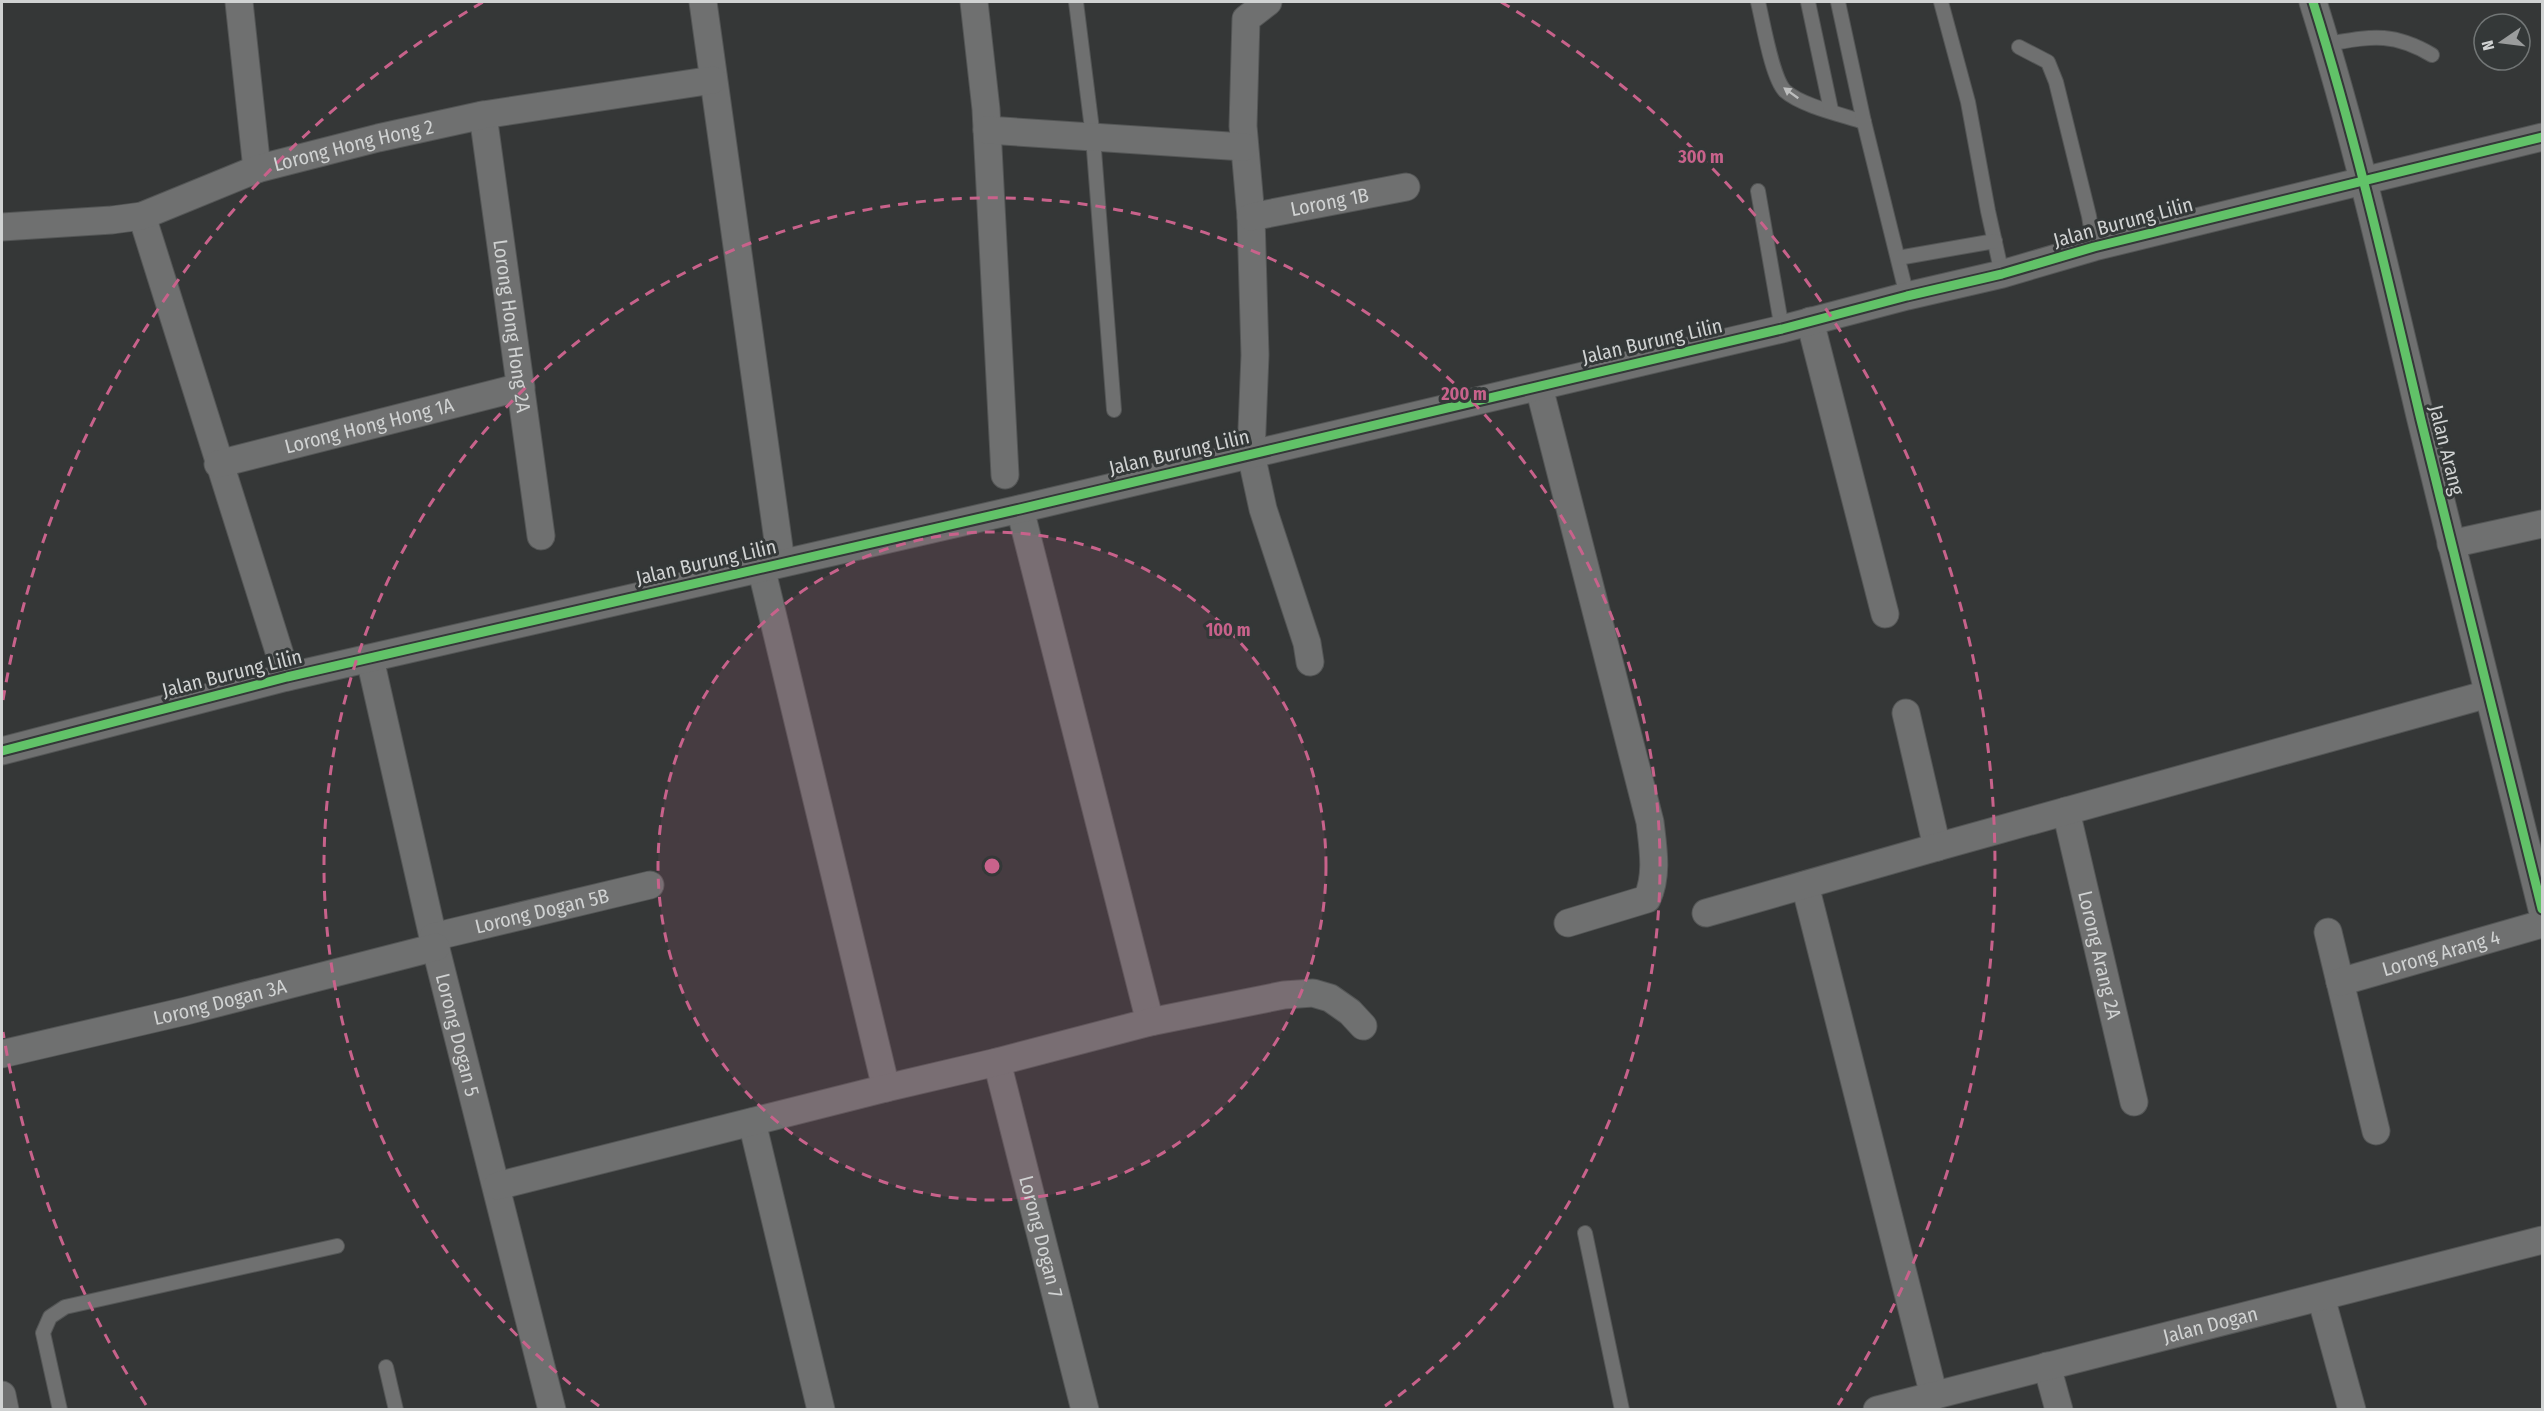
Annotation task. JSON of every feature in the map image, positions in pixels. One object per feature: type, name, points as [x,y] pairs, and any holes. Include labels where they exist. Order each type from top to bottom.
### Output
[{"type":"street","points":[[239,2],[257,169]]},
{"type":"street","points":[[703,2],[771,565],[886,1088]]},
{"type":"street","points":[[974,2],[987,130],[1005,475]]},
{"type":"street","points":[[1268,2],[1242,10],[1244,147],[1251,217],[1255,355],[1251,454],[1263,509],[1307,643],[1310,662]]},
{"type":"street","name":"Jalan Arang","points":[[2313,2],[2363,181],[2488,694],[2532,821],[2542,909]]},
{"type":"street","name":"Lorong Hong Hong 2","points":[[2,227],[142,216],[257,169],[378,138],[483,115],[713,80]]},
{"type":"street","name":"Lorong Hong Hong 2A","points":[[483,115],[541,536]]},
{"type":"street","points":[[987,130],[1244,147]]},
{"type":"street","name":"Jalan Burung Lilin","points":[[2,751],[287,677],[1020,509],[1782,329],[2002,274],[2094,247],[2542,137]]},
{"type":"street","name":"Lorong 1B","points":[[1251,217],[1406,187]]},
{"type":"street","points":[[142,216],[218,465],[287,677]]},
{"type":"street","points":[[1810,321],[1885,614]]},
{"type":"street","name":"Lorong Hong Hong 1A","points":[[218,465],[521,387]]},
{"type":"street","points":[[1539,387],[1650,822],[1653,855],[1653,884],[1647,899],[1568,923]]},
{"type":"street","points":[[1020,509],[1150,1022]]},
{"type":"street","points":[[2451,544],[2542,524]]},
{"type":"street","name":"Lorong Dogan 5","points":[[370,659],[435,942],[552,1410]]},
{"type":"street","points":[[1706,914],[1937,847],[2488,694]]},
{"type":"street","points":[[1905,713],[1937,847]]},
{"type":"street","name":"Lorong Arang 2A","points":[[2066,811],[2133,1102]]},
{"type":"street","name":"Lorong Dogan 5B","points":[[435,942],[650,885]]},
{"type":"street","points":[[1805,885],[1934,1396]]},
{"type":"street","name":"Lorong Arang 4","points":[[2340,982],[2542,924]]},
{"type":"street","points":[[2328,932],[2376,1131]]},
{"type":"street","name":"Lorong Dogan 3A","points":[[2,1054],[186,1011],[435,942]]},
{"type":"street","points":[[496,1186],[998,1062],[1150,1022],[1284,995],[1313,993],[1330,998],[1350,1012],[1363,1026]]},
{"type":"street","name":"Lorong Dogan 7","points":[[998,1062],[1085,1410]]},
{"type":"street","points":[[752,1122],[821,1410]]},
{"type":"street","name":"Jalan Dogan","points":[[1877,1410],[2542,1240]]},
{"type":"street","points":[[2321,1297],[2352,1410]]},
{"type":"street","points":[[2047,1365],[2059,1410]]},
{"type":"street","points":[[2,1395],[5,1410]]},
{"type":"lane","points":[[1076,2],[1093,137],[1114,410]]},
{"type":"lane","points":[[1758,2],[1776,77],[1785,91],[1803,102],[1864,122]]},
{"type":"lane","points":[[1808,2],[1831,110]]},
{"type":"lane","points":[[1838,2],[1864,122],[1907,296]]},
{"type":"lane","points":[[1941,2],[1968,102],[2002,274]]},
{"type":"lane","points":[[2326,44],[2367,38],[2391,38],[2410,42],[2432,55]]},
{"type":"lane","points":[[2019,47],[2048,62],[2056,82],[2090,216],[2094,247]]},
{"type":"lane","points":[[1758,191],[1782,329]]},
{"type":"lane","points":[[1899,258],[1995,241]]},
{"type":"lane","points":[[1585,1233],[1622,1410]]},
{"type":"lane","points":[[60,1410],[43,1334],[50,1317],[65,1307],[337,1246]]},
{"type":"lane","points":[[386,1367],[396,1410]]},
{"type":"cycle path","points":[[2313,2],[2371,210],[2542,909]]},
{"type":"cycle path","points":[[2,751],[287,677],[1020,509],[1782,329],[2002,274],[2094,247],[2542,137]]}]
